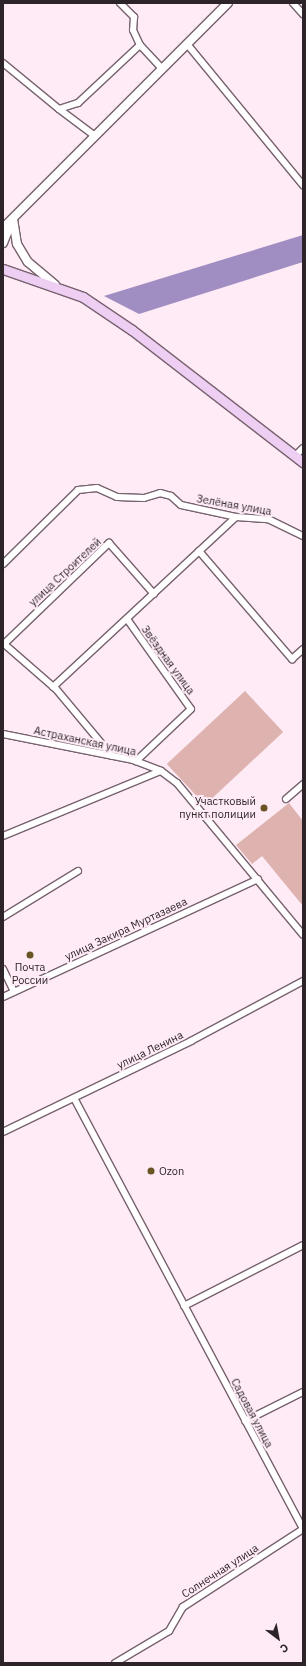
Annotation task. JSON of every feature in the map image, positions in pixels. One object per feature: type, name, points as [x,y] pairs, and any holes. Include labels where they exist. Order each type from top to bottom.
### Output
[{"type":"main road","points":[[3,228],[228,3]]},
{"type":"main road","points":[[3,243],[13,219]]},
{"type":"main road","points":[[13,219],[17,244],[28,262],[54,284]]},
{"type":"main road","points":[[3,269],[54,284],[83,297],[132,330],[303,462]]},
{"type":"street","points":[[120,3],[134,17],[133,30],[140,45],[162,69]]},
{"type":"street","points":[[293,3],[303,14]]},
{"type":"street","points":[[187,44],[303,185]]},
{"type":"street","points":[[59,109],[78,103],[140,45]]},
{"type":"street","points":[[3,63],[47,100],[95,136]]},
{"type":"street","points":[[295,456],[303,448]]},
{"type":"street","name":"Зелёная улица","points":[[3,564],[78,490],[97,488],[117,497],[144,498],[160,494],[171,496],[181,505],[236,517],[268,519],[303,536]]},
{"type":"street","points":[[53,687],[236,517]]},
{"type":"street","name":"улица Строителей","points":[[4,644],[109,543],[154,594]]},
{"type":"street","points":[[199,551],[292,659],[303,649]]},
{"type":"street","name":"Звёздная улица","points":[[127,619],[191,709],[136,761]]},
{"type":"street","points":[[4,644],[53,687],[112,756]]},
{"type":"street","name":"Астраханская улица","points":[[3,734],[136,761],[161,771],[176,783],[258,879],[303,935]]},
{"type":"street","points":[[3,836],[161,771]]},
{"type":"street","points":[[286,800],[303,784]]},
{"type":"street","points":[[3,917],[78,871]]},
{"type":"street","name":"улица Закира Муртазаева","points":[[3,997],[258,879]]},
{"type":"street","points":[[3,969],[14,992]]},
{"type":"street","name":"улица Ленина","points":[[3,1132],[74,1098],[303,981]]},
{"type":"street","name":"Садовая улица","points":[[74,1098],[303,1529]]},
{"type":"street","points":[[184,1306],[303,1245]]},
{"type":"street","points":[[245,1421],[303,1392]]},
{"type":"street","name":"Солнечная улица","points":[[115,1663],[169,1631],[183,1607],[303,1529]]},
{"type":"shaded area","points":[[303,235],[303,262],[139,314],[104,296]]},
{"type":"shaded area","points":[[245,691],[283,732],[205,805],[167,764]]},
{"type":"shaded area","points":[[289,803],[303,821],[303,906],[262,856],[252,864],[236,845]]},
{"type":"place","name":"Участковый пункт полиции","points":[[264,808]]},
{"type":"place","name":"Почта России","points":[[30,955]]},
{"type":"place","name":"Ozon","points":[[151,1171]]}]
